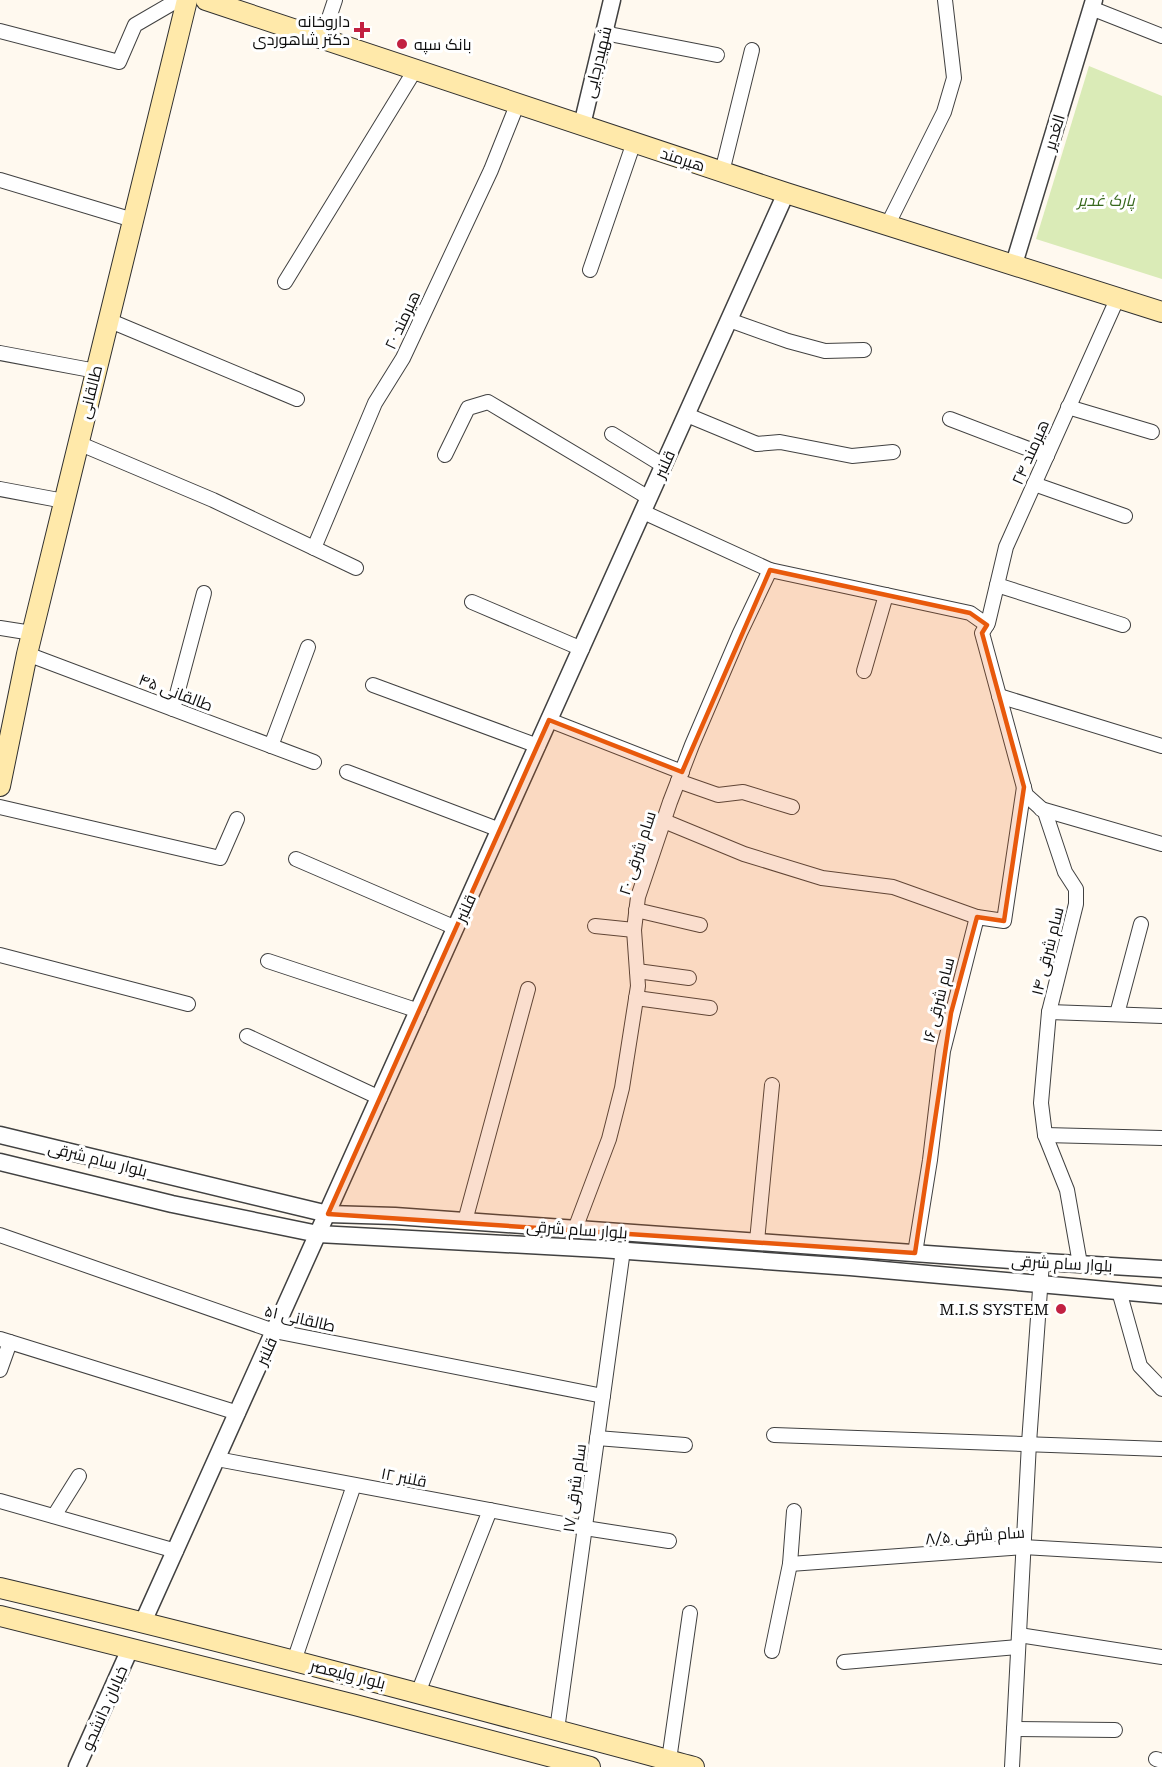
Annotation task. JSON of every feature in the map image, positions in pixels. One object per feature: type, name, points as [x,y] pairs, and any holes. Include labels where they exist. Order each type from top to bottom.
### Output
[{"type":"main road","name":"طالقانی","points":[[0,786],[4,741],[187,0]]},
{"type":"main road","name":"هیرمند","points":[[206,0],[786,193],[1162,312]]},
{"type":"main road","name":"بلوار ولیعصر","points":[[0,1588],[143,1622],[694,1767]]},
{"type":"main road","name":"بلوار ولیعصر","points":[[0,1616],[590,1767]]},
{"type":"street","points":[[0,31],[119,62],[135,25],[178,0]]},
{"type":"street","points":[[322,39],[335,0]]},
{"type":"street","name":"شهیدرجایی","points":[[582,125],[612,0]]},
{"type":"street","points":[[888,224],[944,112],[954,78],[945,0]]},
{"type":"street","points":[[1093,4],[1162,36]]},
{"type":"street","name":"الغدیر","points":[[1014,264],[1093,4]]},
{"type":"street","points":[[604,33],[717,55]]},
{"type":"street","points":[[722,172],[752,50]]},
{"type":"street","points":[[285,282],[415,70]]},
{"type":"street","name":"هیرمند ۲۰","points":[[314,548],[375,404],[403,358],[491,170],[517,105]]},
{"type":"street","points":[[590,270],[634,142]]},
{"type":"street","points":[[0,180],[133,220]]},
{"type":"street","name":"قلنبر","points":[[143,1622],[786,193]]},
{"type":"street","name":"هیرمند ۲۴","points":[[987,625],[1005,548],[1118,297]]},
{"type":"street","points":[[108,320],[297,399]]},
{"type":"street","points":[[729,320],[788,341],[825,351],[864,350]]},
{"type":"street","points":[[0,353],[96,371]]},
{"type":"street","points":[[445,455],[468,408],[488,402],[646,505],[770,570],[970,613],[987,625]]},
{"type":"street","points":[[1068,407],[1152,432]]},
{"type":"street","points":[[687,415],[757,444],[780,442],[852,456],[893,452]]},
{"type":"street","points":[[950,419],[1047,456]]},
{"type":"street","points":[[612,434],[664,466]]},
{"type":"street","points":[[78,443],[213,500],[356,568]]},
{"type":"street","points":[[1034,484],[1125,516]]},
{"type":"street","points":[[0,489],[64,501]]},
{"type":"street","name":"سام شرقی ۲۰","points":[[575,1228],[616,1116],[636,998],[634,930],[638,897],[680,776],[740,633],[770,570]]},
{"type":"street","points":[[997,585],[1123,625]]},
{"type":"street","points":[[173,709],[204,593]]},
{"type":"street","points":[[864,671],[886,595]]},
{"type":"street","points":[[472,602],[582,649]]},
{"type":"street","name":"سام شرقی ۱۴","points":[[987,625],[982,633],[1026,795],[1045,812],[1065,872],[1076,889],[1076,904],[1049,1012],[1041,1103],[1046,1135],[1068,1190],[1080,1264]]},
{"type":"street","points":[[0,627],[32,633]]},
{"type":"street","points":[[271,746],[308,647]]},
{"type":"street","name":"طالقانی ۴۵","points":[[27,654],[314,762]]},
{"type":"street","points":[[373,685],[538,746]]},
{"type":"street","points":[[999,696],[1162,746]]},
{"type":"street","points":[[549,720],[680,776],[718,795],[742,792],[792,807]]},
{"type":"street","points":[[346,772],[500,830]]},
{"type":"street","points":[[664,821],[744,854],[822,878],[893,887],[977,917],[1004,921],[1024,788]]},
{"type":"street","points":[[0,807],[220,858],[237,819]]},
{"type":"street","points":[[1041,809],[1162,844]]},
{"type":"street","points":[[296,859],[456,928]]},
{"type":"street","points":[[636,910],[700,925]]},
{"type":"street","name":"سام شرقی ۱۶","points":[[915,1253],[930,1160],[943,1051],[977,917]]},
{"type":"street","points":[[1118,1014],[1141,924]]},
{"type":"street","points":[[595,926],[634,930]]},
{"type":"street","points":[[0,955],[188,1004]]},
{"type":"street","points":[[268,961],[419,1011]]},
{"type":"street","points":[[637,971],[689,978]]},
{"type":"street","points":[[465,1221],[528,989]]},
{"type":"street","points":[[636,998],[710,1008]]},
{"type":"street","points":[[1049,1012],[1162,1016]]},
{"type":"street","points":[[247,1036],[380,1098]]},
{"type":"street","points":[[757,1241],[772,1085]]},
{"type":"street","name":"بلوار سام شرقی","points":[[0,1135],[328,1214],[575,1228],[1162,1269]]},
{"type":"street","points":[[1046,1135],[1162,1138]]},
{"type":"street","name":"بلوار سام شرقی","points":[[0,1162],[172,1204],[318,1234],[623,1250],[850,1267],[1162,1295]]},
{"type":"street","name":"طالقانی ۵۱","points":[[0,1235],[274,1331],[603,1396]]},
{"type":"street","name":"سام شرقی ۱۷","points":[[557,1730],[623,1250]]},
{"type":"street","points":[[1011,1767],[1029,1443],[1042,1262]]},
{"type":"street","points":[[1119,1291],[1140,1366],[1162,1389]]},
{"type":"street","points":[[0,1370],[5,1340],[238,1413]]},
{"type":"street","points":[[774,1435],[1162,1449]]},
{"type":"street","points":[[597,1438],[686,1445]]},
{"type":"street","name":"قلنبر ۱۲","points":[[217,1459],[585,1528],[669,1541]]},
{"type":"street","points":[[54,1516],[79,1476]]},
{"type":"street","points":[[294,1661],[354,1485]]},
{"type":"street","points":[[0,1501],[176,1551]]},
{"type":"street","points":[[418,1693],[490,1510]]},
{"type":"street","points":[[772,1651],[790,1564],[794,1511]]},
{"type":"street","name":"سام شرقی ۸/۵","points":[[790,1564],[1023,1547],[1162,1555]]},
{"type":"street","points":[[669,1760],[690,1613]]},
{"type":"street","points":[[844,1662],[1018,1641],[1162,1658]]},
{"type":"street","name":"خیابان دانشجو","points":[[77,1767],[130,1649]]},
{"type":"street","points":[[1014,1729],[1115,1730]]},
{"type":"highlighted area","points":[[770,570],[970,613],[987,625],[982,633],[1024,787],[1004,921],[977,917],[951,1013],[915,1253],[328,1214],[549,720],[682,772]]},
{"type":"green space","name":"پارک غدیر","points":[[1089,66],[1162,96],[1162,279],[1036,239]]},
{"type":"place","name":"داروخانه دکتر شاهوردی","points":[[362,30]]},
{"type":"place","name":"بانک سپه","points":[[402,44]]},
{"type":"place","name":"M.I.S SYSTEM","points":[[1061,1309]]}]
